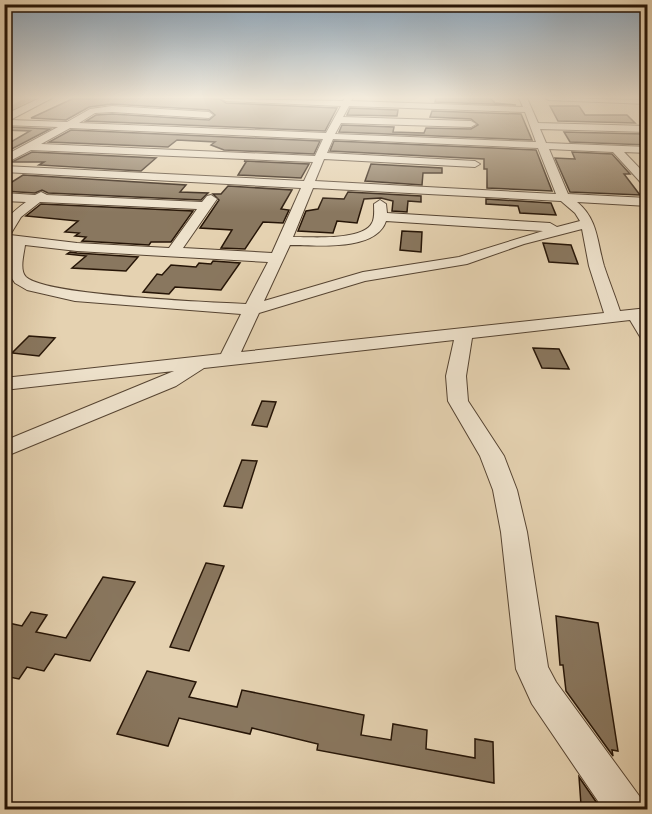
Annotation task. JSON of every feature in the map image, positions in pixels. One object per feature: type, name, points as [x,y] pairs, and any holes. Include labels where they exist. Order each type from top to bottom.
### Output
[{"type":"street","points":[[4,161],[50,136]]},
{"type":"street","points":[[147,176],[186,136]]},
{"type":"street","points":[[228,359],[277,258],[329,136],[648,150]]},
{"type":"street","points":[[472,136],[477,178]]},
{"type":"street","points":[[538,136],[563,198],[580,210],[588,223],[600,274],[614,317]]},
{"type":"street","points":[[22,138],[43,140]]},
{"type":"street","points":[[32,147],[319,158],[477,178],[563,198],[648,202]]},
{"type":"street","points":[[616,149],[642,173],[648,184]]},
{"type":"street","points":[[4,169],[380,188],[477,178]]},
{"type":"street","points":[[93,173],[57,186],[16,215],[7,238],[15,271],[21,280],[33,287],[75,296],[252,310],[363,277],[462,261],[519,241],[588,223]]},
{"type":"street","points":[[173,252],[224,180]]},
{"type":"street","points":[[284,240],[348,240],[366,236],[375,231],[380,217],[380,188]]},
{"type":"street","points":[[4,197],[206,206]]},
{"type":"street","points":[[380,217],[566,229]]},
{"type":"street","points":[[7,238],[277,258]]},
{"type":"street","points":[[4,384],[642,314],[648,336]]},
{"type":"street","points":[[464,334],[456,376],[458,401],[492,456],[505,490],[514,532],[526,638],[532,669],[544,693],[627,810]]},
{"type":"street","points":[[4,450],[169,382],[204,363]]},
{"type":"building","points":[[21,136],[37,136],[4,153],[4,146]]},
{"type":"building","points":[[60,136],[207,136],[320,141],[314,154],[224,150],[211,145],[215,142],[177,140],[168,147],[49,142]]},
{"type":"building","points":[[435,136],[530,136],[532,140]]},
{"type":"building","points":[[566,136],[646,136],[648,138],[648,145],[570,142]]},
{"type":"building","points":[[334,141],[536,150],[552,191],[487,188],[487,169],[484,169],[484,159],[330,151]]},
{"type":"building","points":[[32,152],[156,158],[141,171],[39,165],[44,162],[12,162]]},
{"type":"building","points":[[572,152],[612,154],[630,174],[624,174],[640,195],[570,192],[555,158],[575,159]]},
{"type":"building","points":[[244,161],[309,164],[301,178],[238,175],[246,162]]},
{"type":"building","points":[[371,164],[442,168],[442,173],[423,173],[422,185],[365,181]]},
{"type":"building","points":[[23,175],[186,185],[180,192],[208,193],[201,200],[48,193],[42,190],[35,193],[4,191],[4,187]]},
{"type":"building","points":[[228,186],[292,190],[281,209],[289,210],[283,223],[263,222],[245,249],[221,248],[232,230],[200,228],[219,200],[213,194],[221,194]]},
{"type":"building","points":[[348,192],[421,196],[421,202],[408,201],[407,212],[392,211],[393,201],[381,198],[364,199],[357,223],[337,221],[333,233],[298,231],[306,211],[318,209],[323,198],[344,199]]},
{"type":"building","points":[[486,199],[551,203],[556,215],[520,213],[518,206],[486,204]]},
{"type":"building","points":[[41,204],[193,211],[171,242],[151,242],[149,245],[82,241],[86,237],[75,236],[79,233],[65,232],[78,221],[26,216]]},
{"type":"building","points":[[402,231],[422,232],[421,252],[400,250]]},
{"type":"building","points":[[543,243],[571,245],[578,264],[549,262]]},
{"type":"building","points":[[70,252],[138,257],[126,271],[72,268],[86,256],[67,254]]},
{"type":"building","points":[[213,261],[240,263],[221,290],[175,287],[169,294],[143,292],[157,274],[162,275],[171,265],[196,267],[199,263],[211,264]]},
{"type":"building","points":[[29,336],[55,338],[39,356],[12,353]]},
{"type":"building","points":[[533,348],[559,349],[569,369],[542,368]]},
{"type":"building","points":[[262,401],[276,402],[267,427],[252,425]]},
{"type":"building","points":[[242,460],[257,461],[242,508],[224,506]]},
{"type":"building","points":[[206,563],[224,566],[189,651],[170,647]]},
{"type":"building","points":[[103,577],[135,582],[90,661],[55,654],[44,671],[27,667],[19,679],[4,676],[4,622],[22,626],[31,612],[47,615],[36,632],[66,638]]},
{"type":"building","points":[[556,616],[598,623],[618,751],[612,750],[613,756],[566,691],[563,665],[560,665]]},
{"type":"building","points":[[147,671],[196,682],[189,697],[237,707],[242,690],[364,715],[361,735],[391,740],[393,724],[427,730],[426,749],[475,758],[475,739],[493,742],[494,783],[317,750],[318,744],[252,728],[250,734],[179,718],[168,746],[117,734]]},
{"type":"building","points":[[579,777],[601,809],[581,805]]}]
